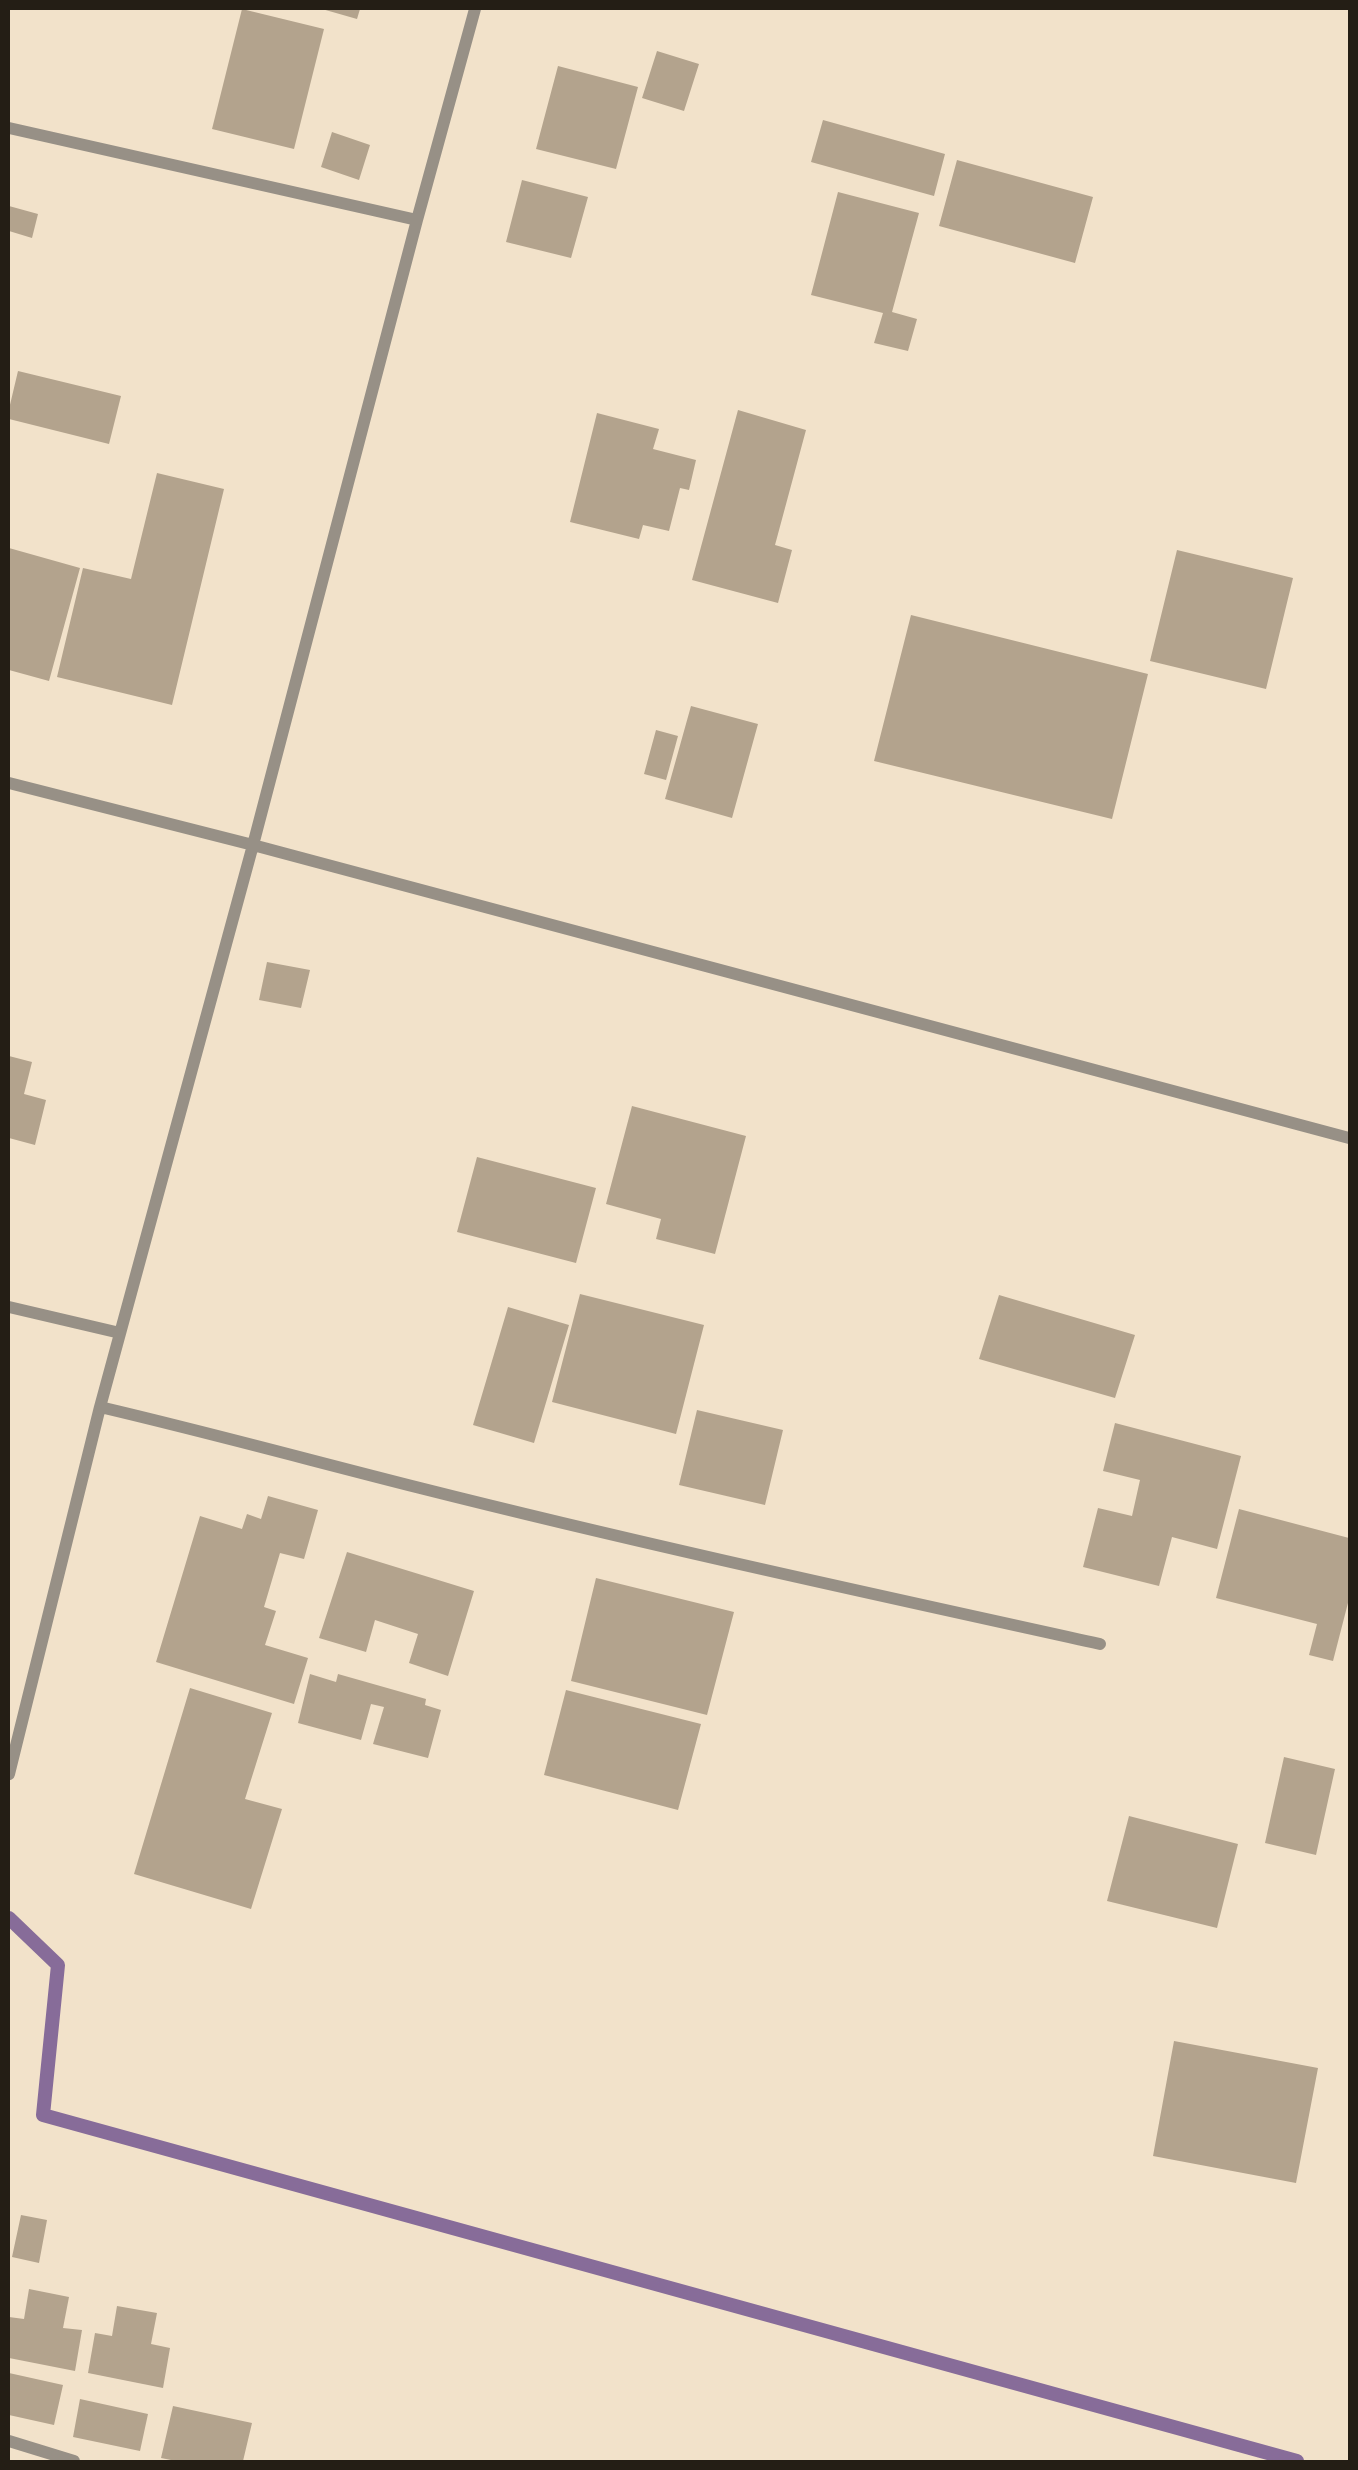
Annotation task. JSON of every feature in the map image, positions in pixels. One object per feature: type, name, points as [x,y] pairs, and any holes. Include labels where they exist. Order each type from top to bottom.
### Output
[{"type":"street","points":[[9,1774],[100,1407],[253,845],[417,220],[476,9]]},
{"type":"street","points":[[9,128],[417,220]]},
{"type":"street","points":[[9,783],[253,845],[1349,1138]]},
{"type":"street","points":[[9,1307],[120,1333]]},
{"type":"street","points":[[100,1407],[239,1440],[418,1488],[738,1565],[1100,1644]]},
{"type":"street","points":[[9,2441],[74,2461]]},
{"type":"building","points":[[242,9],[324,29],[294,149],[212,129]]},
{"type":"building","points":[[322,9],[360,9],[357,19]]},
{"type":"building","points":[[657,51],[699,64],[684,111],[642,98]]},
{"type":"building","points":[[558,66],[638,87],[616,169],[536,149]]},
{"type":"building","points":[[823,120],[945,154],[934,196],[811,162]]},
{"type":"building","points":[[332,132],[370,145],[359,180],[321,167]]},
{"type":"building","points":[[957,160],[1093,197],[1075,263],[939,226]]},
{"type":"building","points":[[522,180],[588,197],[571,258],[506,242]]},
{"type":"building","points":[[838,192],[919,213],[892,312],[917,319],[908,351],[874,343],[883,313],[811,295]]},
{"type":"building","points":[[9,206],[38,214],[32,238],[9,231]]},
{"type":"building","points":[[18,371],[121,396],[109,444],[9,419],[9,409]]},
{"type":"building","points":[[738,410],[806,430],[775,545],[792,550],[778,603],[692,580]]},
{"type":"building","points":[[597,413],[659,429],[653,449],[696,460],[689,490],[680,488],[669,531],[643,525],[639,539],[570,522]]},
{"type":"building","points":[[157,473],[224,489],[172,705],[57,677],[83,568],[131,579]]},
{"type":"building","points":[[9,548],[80,568],[49,681],[9,670]]},
{"type":"building","points":[[1177,550],[1293,578],[1266,689],[1150,661]]},
{"type":"building","points":[[911,615],[1148,674],[1112,819],[874,761]]},
{"type":"building","points":[[691,706],[758,724],[732,818],[665,799]]},
{"type":"building","points":[[656,730],[678,736],[666,780],[644,774]]},
{"type":"building","points":[[267,962],[310,970],[301,1008],[259,1000]]},
{"type":"building","points":[[9,1056],[32,1062],[24,1094],[46,1100],[35,1145],[9,1138]]},
{"type":"building","points":[[632,1106],[746,1136],[715,1254],[656,1239],[661,1219],[606,1204]]},
{"type":"building","points":[[477,1157],[596,1188],[576,1263],[457,1232]]},
{"type":"building","points":[[580,1294],[704,1325],[676,1434],[552,1402]]},
{"type":"building","points":[[999,1295],[1135,1335],[1115,1398],[979,1359]]},
{"type":"building","points":[[508,1307],[569,1325],[534,1443],[473,1425]]},
{"type":"building","points":[[697,1410],[783,1430],[765,1505],[679,1485]]},
{"type":"building","points":[[1115,1423],[1241,1456],[1217,1549],[1172,1537],[1159,1586],[1083,1567],[1098,1508],[1132,1516],[1140,1480],[1103,1471]]},
{"type":"building","points":[[268,1496],[318,1510],[304,1559],[280,1553],[264,1607],[276,1611],[265,1645],[308,1658],[294,1704],[156,1662],[200,1516],[242,1529],[247,1514],[261,1519]]},
{"type":"building","points":[[1239,1509],[1349,1538],[1349,1599],[1333,1661],[1309,1655],[1317,1624],[1216,1598]]},
{"type":"building","points":[[347,1552],[474,1591],[448,1676],[409,1663],[418,1634],[375,1620],[366,1652],[319,1638]]},
{"type":"building","points":[[596,1578],[734,1612],[707,1715],[571,1681]]},
{"type":"building","points":[[310,1674],[336,1682],[338,1674],[426,1699],[425,1705],[441,1710],[428,1758],[373,1744],[384,1707],[371,1704],[361,1740],[298,1723]]},
{"type":"building","points":[[190,1688],[272,1713],[245,1799],[282,1809],[251,1909],[134,1874]]},
{"type":"building","points":[[566,1690],[701,1724],[678,1810],[544,1775]]},
{"type":"building","points":[[1284,1757],[1335,1769],[1316,1855],[1265,1843]]},
{"type":"building","points":[[1129,1816],[1238,1844],[1217,1928],[1107,1901]]},
{"type":"building","points":[[1174,2041],[1318,2068],[1296,2183],[1153,2156]]},
{"type":"building","points":[[21,2215],[47,2220],[39,2263],[12,2257]]},
{"type":"building","points":[[29,2289],[69,2297],[63,2328],[82,2330],[75,2371],[9,2358],[9,2317],[24,2319]]},
{"type":"building","points":[[117,2306],[157,2313],[151,2344],[170,2348],[163,2388],[88,2373],[95,2333],[112,2336]]},
{"type":"building","points":[[9,2373],[63,2385],[54,2425],[9,2415]]},
{"type":"building","points":[[80,2399],[148,2414],[140,2451],[73,2437]]},
{"type":"building","points":[[173,2406],[252,2423],[243,2461],[176,2461],[161,2458]]},
{"type":"waterway","points":[[9,1918],[58,1965],[43,2115],[1297,2461]]}]
